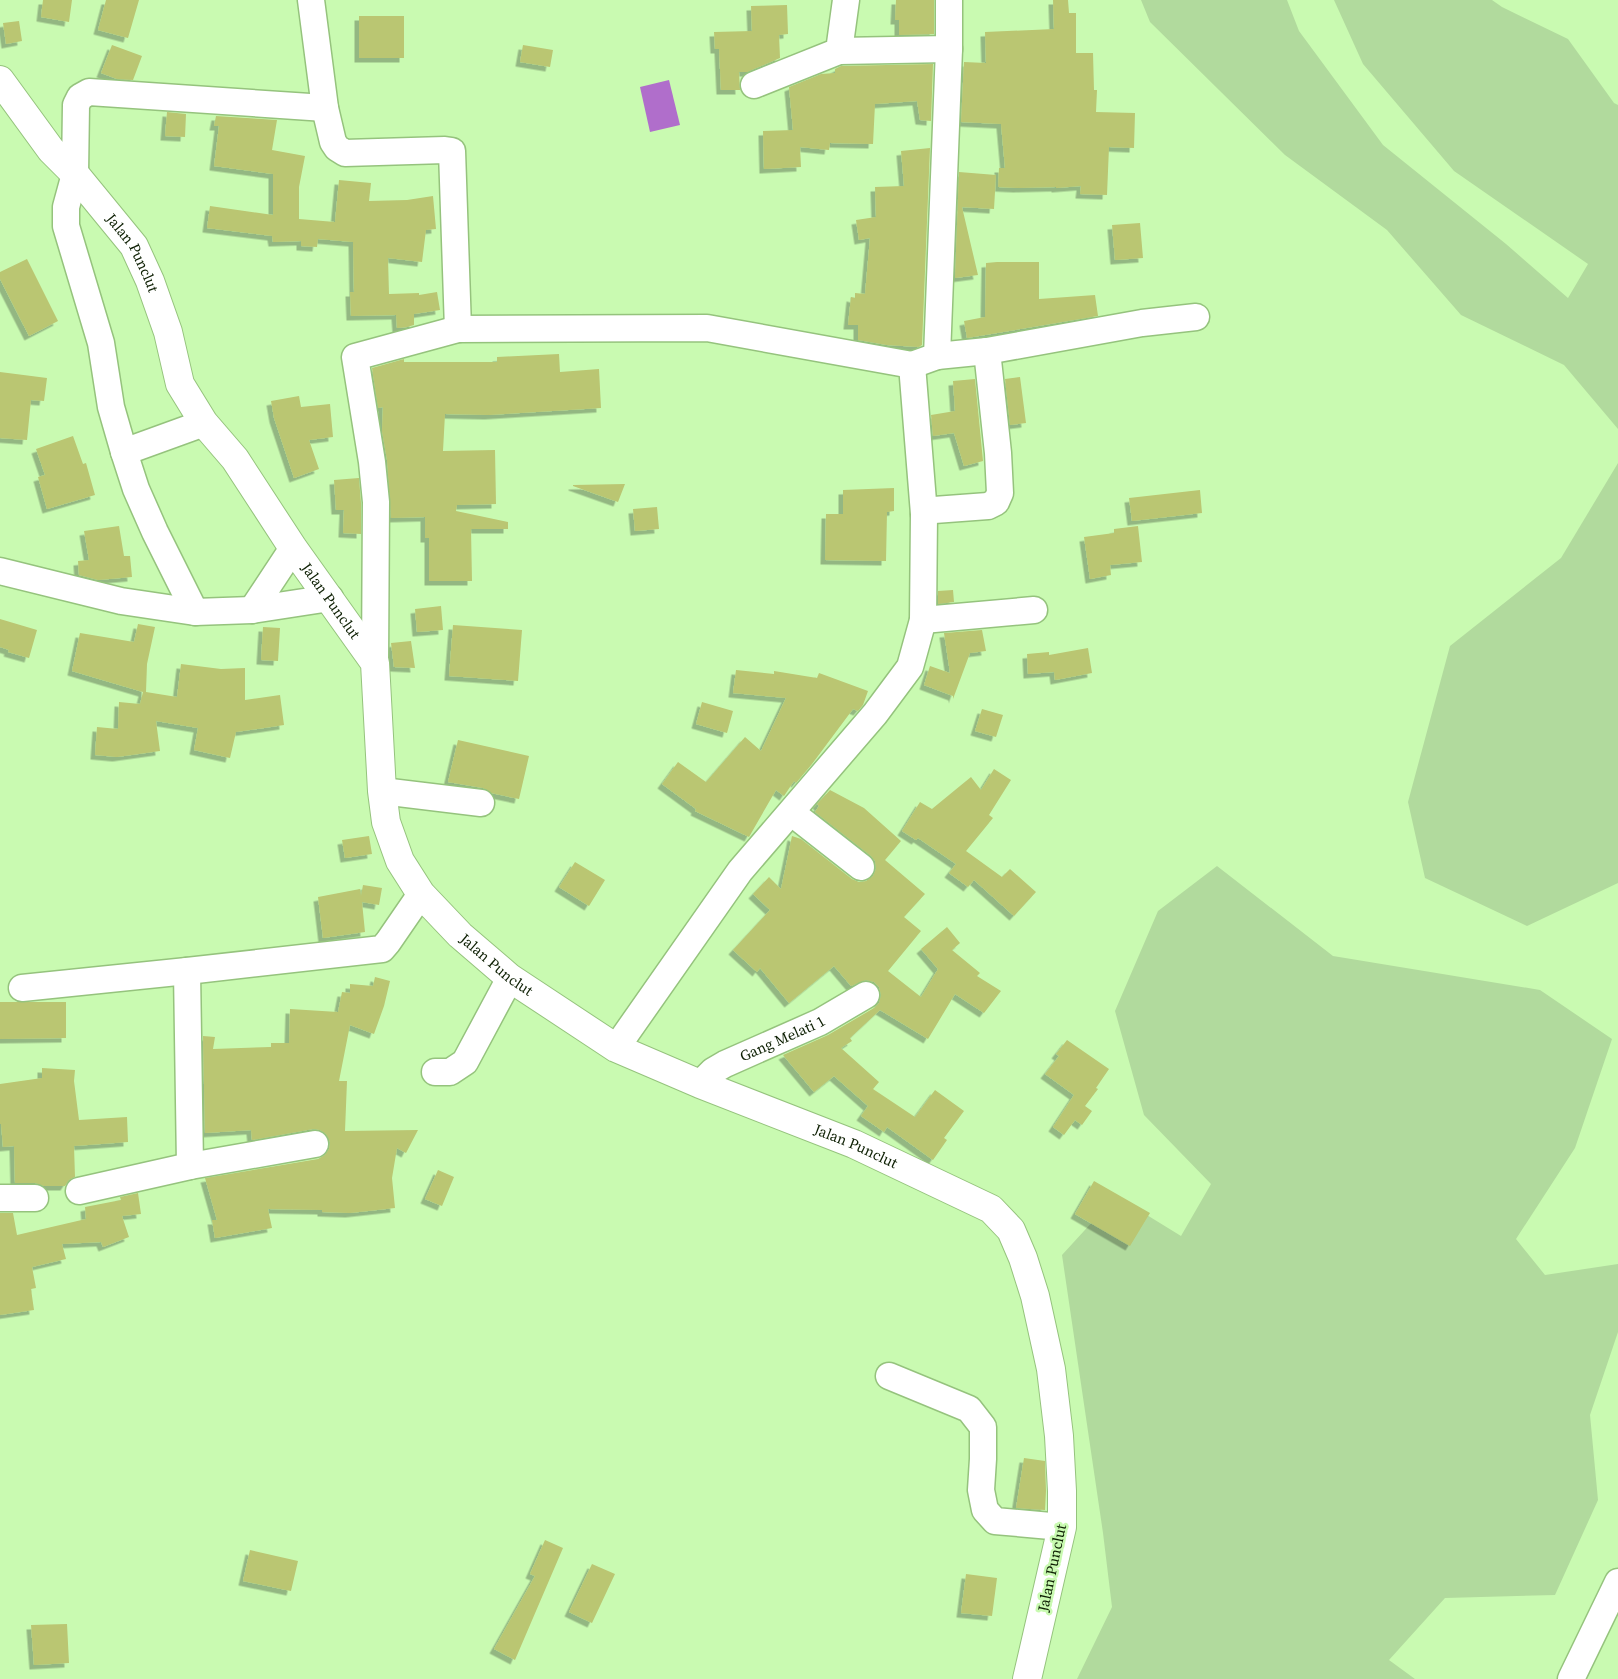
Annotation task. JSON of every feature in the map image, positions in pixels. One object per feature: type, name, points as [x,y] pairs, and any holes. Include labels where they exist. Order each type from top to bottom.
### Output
[{"type":"main road","name":"Jalan Punclut","points":[[0,80],[51,150],[75,174],[134,246],[150,281],[168,332],[180,384],[204,423],[235,459],[293,548],[375,663],[382,791],[386,822],[400,860],[420,894],[460,935],[510,978],[616,1048],[700,1084],[854,1144],[991,1209],[1011,1230],[1023,1258],[1035,1296],[1051,1369],[1059,1436],[1062,1527],[1026,1679]]},
{"type":"street","points":[[310,0],[325,108],[333,142],[337,148],[345,153],[452,151],[458,329]]},
{"type":"street","points":[[839,51],[846,0]]},
{"type":"street","points":[[937,356],[949,49],[949,0]]},
{"type":"street","points":[[754,85],[839,51],[949,49]]},
{"type":"street","points":[[195,612],[136,489],[111,407],[101,343],[66,226],[66,207],[75,174],[76,105],[80,97],[89,92],[325,108]]},
{"type":"street","points":[[375,663],[376,502],[372,462],[355,357],[458,329],[707,328],[912,365],[937,356],[987,351],[1142,323],[1196,317]]},
{"type":"street","points":[[924,514],[934,510],[988,506],[996,502],[1000,493],[998,453],[987,351]]},
{"type":"street","points":[[616,1048],[740,871],[792,813],[875,714],[910,667],[923,620],[924,514],[912,365]]},
{"type":"street","points":[[124,452],[204,423]]},
{"type":"street","points":[[252,610],[293,548]]},
{"type":"street","points":[[0,571],[121,601],[195,612],[252,610],[330,598]]},
{"type":"street","points":[[923,620],[1034,610]]},
{"type":"street","points":[[382,791],[482,803]]},
{"type":"street","points":[[792,813],[861,867]]},
{"type":"street","points":[[22,988],[382,949],[420,894]]},
{"type":"street","points":[[187,971],[190,1166]]},
{"type":"street","points":[[435,1072],[450,1072],[466,1062],[510,978]]},
{"type":"street","name":"Gang Melati 1","points":[[700,1084],[713,1071],[725,1064],[820,1022],[866,995]]},
{"type":"street","points":[[79,1191],[190,1166],[315,1144]]},
{"type":"street","points":[[0,1198],[35,1198]]},
{"type":"street","points":[[890,1376],[969,1409],[984,1427],[984,1459],[981,1490],[985,1510],[995,1521],[1062,1527]]},
{"type":"street","points":[[1571,1679],[1618,1582]]},
{"type":"green space","points":[[1141,0],[1287,0],[1299,31],[1383,145],[1506,244],[1568,298],[1588,264],[1454,171],[1363,64],[1334,0],[1492,0],[1502,7],[1568,39],[1614,103],[1618,105],[1618,429],[1564,365],[1461,315],[1387,230],[1285,155],[1150,22]]},
{"type":"green space","points":[[1618,463],[1618,883],[1527,926],[1425,878],[1408,802],[1450,646],[1561,558]]},
{"type":"green space","points":[[1217,866],[1333,956],[1540,990],[1612,1039],[1575,1148],[1516,1239],[1545,1275],[1618,1264],[1618,1332],[1590,1415],[1598,1500],[1555,1595],[1445,1598],[1389,1660],[1415,1679],[1077,1679],[1112,1607],[1062,1255],[1116,1196],[1181,1236],[1211,1184],[1144,1115],[1115,1011],[1158,911]]},
{"type":"shaded area","points":[[669,80],[680,125],[650,132],[640,87]]},
{"type":"building","points":[[43,0],[72,0],[69,22],[41,17]]},
{"type":"building","points":[[106,0],[139,0],[128,38],[98,30]]},
{"type":"building","points":[[896,0],[934,0],[934,34],[899,35],[899,20],[895,20]]},
{"type":"building","points":[[1053,0],[1068,0],[1069,13],[1076,13],[1076,53],[1093,53],[1094,90],[1097,90],[1096,112],[1135,113],[1134,148],[1109,147],[1107,195],[1080,194],[1081,186],[1056,188],[998,187],[999,168],[1005,168],[1001,124],[961,122],[964,62],[986,63],[985,32],[1054,29]]},
{"type":"building","points":[[787,5],[788,34],[779,35],[780,58],[747,72],[739,72],[740,90],[721,90],[719,49],[715,49],[714,32],[752,31],[751,6]]},
{"type":"building","points":[[359,16],[404,16],[404,58],[359,58]]},
{"type":"building","points":[[19,21],[22,41],[6,44],[3,23]]},
{"type":"building","points":[[112,45],[142,56],[133,80],[117,79],[101,73]]},
{"type":"building","points":[[523,45],[553,50],[550,67],[520,62]]},
{"type":"building","points":[[933,64],[931,121],[920,120],[917,101],[875,104],[873,144],[830,143],[829,150],[800,147],[801,167],[764,169],[763,131],[793,130],[789,87],[821,74],[835,73],[835,69],[841,66]]},
{"type":"building","points":[[167,112],[186,114],[185,137],[165,136]]},
{"type":"building","points":[[216,116],[277,120],[272,150],[305,156],[299,187],[299,219],[335,222],[339,180],[371,183],[369,201],[407,200],[433,196],[436,229],[426,230],[422,262],[388,258],[389,294],[419,293],[419,295],[437,292],[440,310],[414,314],[414,325],[397,328],[396,315],[351,316],[350,292],[354,292],[353,242],[318,239],[317,247],[301,246],[301,241],[273,242],[272,236],[207,228],[210,206],[273,215],[273,174],[214,166],[219,126],[214,126]]},
{"type":"building","points":[[930,148],[922,345],[919,347],[887,345],[858,340],[858,325],[848,325],[851,297],[855,298],[855,293],[865,294],[870,238],[859,240],[856,220],[876,217],[875,187],[904,186],[901,151]]},
{"type":"building","points":[[959,172],[996,175],[994,209],[962,207],[978,275],[955,278]]},
{"type":"building","points":[[1140,223],[1143,258],[1115,260],[1112,225]]},
{"type":"building","points":[[27,259],[58,321],[29,336],[0,279],[0,272]]},
{"type":"building","points":[[1039,262],[1039,299],[1095,295],[1098,316],[967,338],[964,321],[985,317],[986,263]]},
{"type":"building","points":[[559,354],[560,372],[599,369],[601,408],[489,415],[445,414],[443,451],[495,450],[496,504],[457,505],[456,511],[508,522],[508,529],[471,529],[472,581],[429,581],[429,538],[425,538],[425,517],[391,518],[387,460],[382,431],[383,407],[378,408],[372,368],[404,359],[404,362],[497,362],[497,357]]},
{"type":"building","points":[[0,372],[47,378],[44,401],[31,400],[27,440],[0,438]]},
{"type":"building","points":[[1020,377],[1026,423],[1010,425],[1005,379]]},
{"type":"building","points":[[975,379],[983,461],[964,466],[954,433],[933,436],[931,415],[955,411],[953,381]]},
{"type":"building","points":[[299,396],[301,407],[330,404],[333,437],[309,440],[319,469],[294,478],[274,418],[271,401]]},
{"type":"building","points":[[73,436],[83,464],[86,463],[95,495],[47,509],[38,477],[45,475],[36,449]]},
{"type":"building","points":[[359,478],[361,534],[343,533],[344,510],[336,510],[334,480]]},
{"type":"building","points":[[625,484],[618,502],[573,486],[573,485]]},
{"type":"building","points":[[894,488],[894,511],[887,512],[886,561],[825,560],[826,514],[843,514],[843,490]]},
{"type":"building","points":[[1200,490],[1202,513],[1132,521],[1129,498]]},
{"type":"building","points":[[657,507],[659,529],[635,531],[633,509]]},
{"type":"building","points":[[119,526],[124,556],[130,556],[132,577],[98,580],[79,575],[78,561],[89,560],[84,531]]},
{"type":"building","points":[[1138,526],[1142,562],[1110,565],[1111,575],[1090,579],[1084,537],[1114,533],[1114,529]]},
{"type":"building","points":[[953,590],[954,602],[938,604],[938,591]]},
{"type":"building","points":[[441,606],[443,630],[417,632],[415,609]]},
{"type":"building","points":[[0,619],[37,630],[29,658],[8,652],[9,650],[0,647]]},
{"type":"building","points":[[138,624],[155,627],[147,664],[146,692],[177,697],[181,664],[221,669],[245,668],[245,700],[280,695],[284,725],[236,732],[230,758],[194,750],[198,728],[156,721],[160,751],[117,757],[95,755],[97,727],[118,729],[119,702],[140,704],[143,692],[72,671],[80,633],[134,642]]},
{"type":"building","points":[[453,625],[522,630],[518,681],[449,676]]},
{"type":"building","points":[[263,627],[280,628],[278,661],[261,660]]},
{"type":"building","points":[[982,630],[986,651],[970,653],[953,699],[953,696],[924,685],[930,666],[950,673],[944,633]]},
{"type":"building","points":[[411,641],[415,668],[394,667],[391,643]]},
{"type":"building","points":[[1088,648],[1092,673],[1055,680],[1054,672],[1028,674],[1027,654],[1049,652],[1049,655]]},
{"type":"building","points":[[736,670],[774,674],[774,671],[817,678],[819,673],[868,691],[863,705],[858,711],[853,709],[812,764],[796,783],[794,781],[784,796],[776,790],[749,837],[695,811],[696,809],[662,784],[678,762],[706,782],[745,737],[761,751],[786,698],[733,693]]},
{"type":"building","points":[[702,702],[733,711],[727,733],[696,724]]},
{"type":"building","points":[[982,709],[1003,715],[996,737],[975,731]]},
{"type":"building","points":[[458,740],[529,756],[519,799],[491,793],[483,788],[448,782]]},
{"type":"building","points":[[994,769],[1011,780],[989,815],[993,818],[966,851],[1002,877],[1010,869],[1036,892],[1014,916],[974,880],[968,887],[949,873],[956,864],[918,838],[916,840],[902,831],[920,802],[932,809],[971,777],[981,790]]},
{"type":"building","points":[[830,790],[864,808],[901,841],[885,860],[925,894],[904,917],[921,931],[888,971],[921,997],[938,969],[921,949],[947,927],[960,943],[952,950],[980,973],[977,976],[1001,991],[984,1013],[955,994],[928,1039],[880,1010],[850,1038],[852,1041],[841,1048],[879,1082],[873,1089],[915,1117],[935,1090],[964,1111],[944,1138],[947,1140],[933,1160],[887,1127],[884,1132],[861,1116],[868,1106],[834,1076],[814,1092],[783,1055],[828,1035],[874,1008],[879,1003],[881,995],[879,987],[874,982],[866,980],[851,986],[834,966],[789,1003],[760,968],[757,972],[733,950],[770,910],[753,894],[769,877],[781,889],[792,836],[801,839],[852,879],[859,882],[866,881],[873,876],[876,869],[875,861],[871,856],[815,812],[819,806],[817,804]]},
{"type":"building","points":[[369,836],[372,854],[345,858],[342,840]]},
{"type":"building","points":[[575,862],[605,880],[589,906],[559,887]]},
{"type":"building","points":[[363,885],[382,888],[379,905],[362,902],[365,932],[323,938],[318,897],[360,889],[361,896]]},
{"type":"building","points":[[375,977],[390,981],[384,1006],[374,1034],[350,1025],[339,1081],[347,1081],[345,1131],[418,1130],[406,1153],[397,1148],[392,1178],[395,1208],[350,1213],[322,1212],[322,1210],[268,1209],[272,1228],[215,1238],[212,1220],[217,1220],[205,1178],[318,1159],[325,1155],[329,1149],[330,1142],[326,1134],[320,1130],[313,1129],[252,1140],[251,1130],[205,1133],[203,1036],[215,1037],[213,1049],[271,1047],[271,1043],[289,1043],[290,1009],[338,1012],[342,992],[350,993],[350,984],[373,986]]},
{"type":"building","points":[[0,1002],[66,1002],[66,1038],[0,1039]]},
{"type":"building","points":[[1067,1040],[1109,1069],[1096,1088],[1098,1089],[1085,1106],[1092,1111],[1082,1125],[1075,1120],[1064,1135],[1053,1127],[1074,1095],[1045,1074],[1059,1056],[1056,1054]]},
{"type":"building","points":[[42,1068],[75,1070],[74,1081],[79,1120],[127,1117],[128,1142],[74,1146],[75,1177],[69,1180],[65,1186],[15,1183],[14,1146],[3,1147],[0,1124],[0,1084],[42,1078]]},
{"type":"building","points":[[438,1170],[454,1177],[442,1206],[425,1199]]},
{"type":"building","points":[[1094,1181],[1150,1213],[1130,1246],[1075,1214]]},
{"type":"building","points":[[138,1193],[141,1214],[122,1216],[129,1237],[103,1247],[101,1242],[62,1244],[66,1259],[32,1267],[36,1288],[31,1289],[34,1310],[0,1315],[0,1213],[13,1213],[17,1235],[86,1219],[85,1207],[121,1200],[120,1197]]},
{"type":"building","points":[[1024,1458],[1045,1461],[1045,1510],[1016,1508]]},
{"type":"building","points":[[545,1540],[563,1548],[515,1660],[494,1649],[535,1576],[530,1574]]},
{"type":"building","points":[[250,1550],[298,1561],[291,1591],[243,1581]]},
{"type":"building","points":[[592,1564],[615,1574],[592,1623],[569,1612]]},
{"type":"building","points":[[966,1574],[997,1578],[992,1616],[961,1613]]},
{"type":"building","points":[[67,1624],[69,1663],[34,1665],[31,1625]]}]
